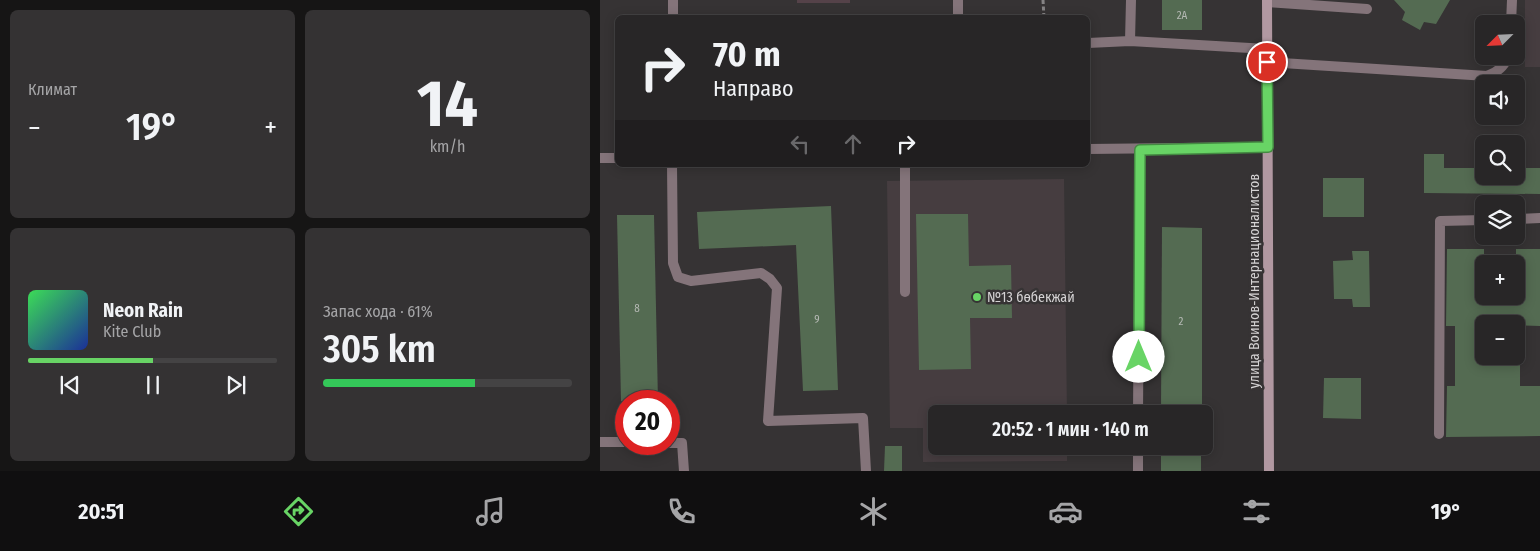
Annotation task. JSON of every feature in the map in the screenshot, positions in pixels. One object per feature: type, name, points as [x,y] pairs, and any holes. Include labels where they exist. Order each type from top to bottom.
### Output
[{"type":"main road","name":"улица Воинов-Интернационалистов","points":[[1267,1],[1269,471]]},
{"type":"lane","points":[[673,0],[673,15]]},
{"type":"lane","points":[[958,0],[958,15]]},
{"type":"lane","points":[[1130,41],[1131,0]]},
{"type":"lane","points":[[1511,15],[1512,0]]},
{"type":"lane","points":[[1267,1],[1366,10]]},
{"type":"lane","points":[[1090,43],[1130,41],[1267,49]]},
{"type":"lane","points":[[1267,62],[1487,76],[1496,73],[1503,65]]},
{"type":"lane","points":[[1090,149],[1140,150],[1268,147]]},
{"type":"lane","points":[[1138,405],[1140,150]]},
{"type":"lane","points":[[600,158],[615,158]]},
{"type":"lane","points":[[672,167],[674,263],[678,277],[691,281],[760,273],[770,279],[778,288],[768,421],[863,418],[866,471]]},
{"type":"lane","points":[[905,167],[905,292]]},
{"type":"lane","points":[[1525,219],[1540,218]]},
{"type":"lane","points":[[1439,434],[1440,221],[1475,220]]},
{"type":"lane","points":[[600,442],[615,442]]},
{"type":"lane","points":[[680,443],[682,443],[684,471]]},
{"type":"lane","points":[[1138,455],[1138,471]]},
{"type":"path","points":[[1043,0],[1044,15]]},
{"type":"shaded area","points":[[797,0],[850,0],[850,3],[797,3]]},
{"type":"shaded area","points":[[1525,0],[1540,0],[1540,67],[1525,67]]},
{"type":"shaded area","name":"№13 бөбекжай","points":[[1064,179],[1067,405],[928,405],[928,455],[1067,455],[1067,461],[923,462],[923,428],[890,428],[887,181]]},
{"type":"building","points":[[1162,0],[1202,0],[1202,30],[1162,30]]},
{"type":"building","points":[[1394,0],[1450,0],[1436,24],[1424,22],[1420,30],[1402,20],[1405,12]]},
{"type":"building","points":[[1424,154],[1444,154],[1444,168],[1475,168],[1475,185],[1525,185],[1525,168],[1540,168],[1540,194],[1424,193]]},
{"type":"building","points":[[1323,178],[1364,178],[1364,217],[1323,217]]},
{"type":"building","points":[[831,206],[838,390],[803,391],[796,245],[699,249],[697,212]]},
{"type":"building","points":[[916,214],[968,214],[969,266],[1011,265],[1012,318],[970,318],[971,369],[919,370]]},
{"type":"building","points":[[617,215],[654,215],[658,390],[621,390]]},
{"type":"building","points":[[1162,227],[1202,228],[1202,405],[1161,405]]},
{"type":"building","points":[[1447,249],[1484,249],[1484,255],[1475,255],[1475,305],[1525,305],[1525,255],[1516,255],[1516,249],[1540,249],[1540,326],[1525,325],[1525,315],[1475,315],[1475,365],[1520,365],[1520,386],[1540,386],[1540,436],[1446,437],[1447,386],[1455,386],[1455,326],[1446,326]]},
{"type":"building","points":[[1352,251],[1369,251],[1370,307],[1353,307],[1352,299],[1334,299],[1333,261],[1353,260]]},
{"type":"building","points":[[1324,378],[1361,378],[1361,419],[1323,418]]},
{"type":"building","points":[[885,446],[902,446],[902,471],[884,471]]},
{"type":"building","points":[[1161,455],[1201,455],[1201,471],[1161,471]]},
{"type":"place","name":"№13 бөбекжай","points":[[977,297]]},
{"type":"route","points":[[1139,357],[1140,150],[1268,147],[1267,62]]}]
